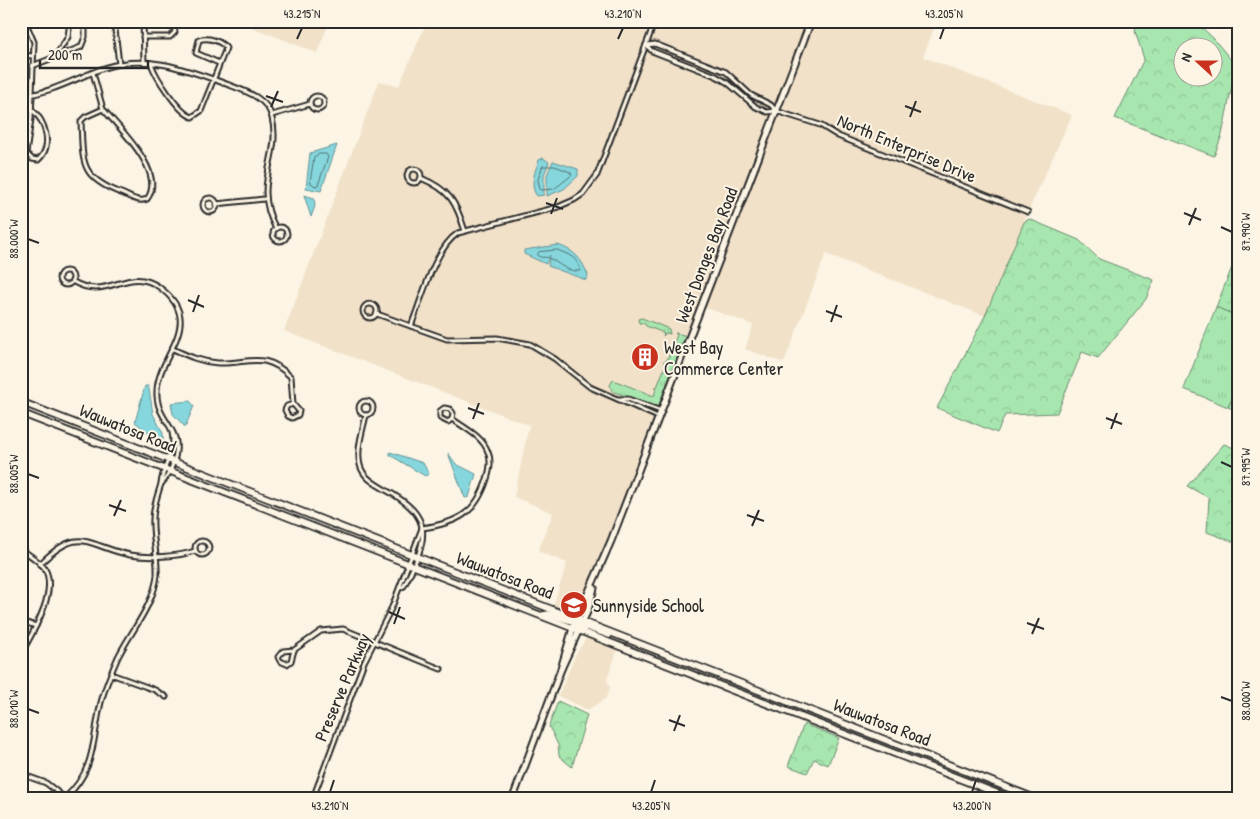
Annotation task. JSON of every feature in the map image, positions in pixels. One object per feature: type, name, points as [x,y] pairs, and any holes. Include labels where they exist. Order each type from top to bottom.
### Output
[{"type":"main road","name":"Wauwatosa Road","points":[[21,402],[415,556],[578,625],[1009,798]]},
{"type":"main road","name":"Wauwatosa Road","points":[[21,413],[541,615],[621,636],[1034,798]]},
{"type":"street","points":[[25,21],[34,38],[31,109],[26,153],[32,159],[38,160],[45,151],[45,130],[40,116],[31,109]]},
{"type":"street","points":[[55,58],[68,37],[70,21]]},
{"type":"street","points":[[32,66],[77,50],[84,44],[85,21]]},
{"type":"street","points":[[114,21],[119,64]]},
{"type":"street","points":[[143,21],[144,62]]},
{"type":"street","points":[[143,37],[170,38],[175,32],[174,26],[166,21]]},
{"type":"street","points":[[411,326],[442,249],[451,238],[465,231],[558,207],[583,194],[596,175],[655,21]]},
{"type":"street","name":"West Donges Bay Road","points":[[513,798],[811,21]]},
{"type":"street","points":[[151,63],[154,73],[168,92],[184,112],[192,117],[201,111],[226,48],[224,45],[206,38],[199,40],[196,53],[219,63]]},
{"type":"street","name":"North Enterprise Drive","points":[[646,45],[655,44],[726,72],[751,95],[771,105],[776,111]]},
{"type":"street","name":"North Enterprise Drive","points":[[646,45],[652,50],[728,83],[756,107],[767,112],[776,111],[820,125],[838,136],[1028,212]]},
{"type":"street","points":[[21,62],[22,55],[33,56]]},
{"type":"street","points":[[21,96],[56,89],[92,73],[119,64],[144,62],[178,66],[254,95],[272,116],[274,134],[264,199],[276,229]]},
{"type":"street","points":[[92,73],[103,109],[146,162],[151,189],[147,200],[138,200],[103,186],[91,177],[84,164],[81,122],[84,117],[103,109]]},
{"type":"street","points":[[272,116],[310,104],[311,100],[317,96],[324,102],[318,110],[314,109],[310,104]]},
{"type":"street","points":[[421,178],[416,182],[412,182],[407,178],[407,173],[410,169],[418,169],[421,178],[433,183],[452,199],[457,205],[465,231]]},
{"type":"street","points":[[209,198],[215,200],[216,204],[214,210],[209,211],[203,206],[205,200],[209,198]]},
{"type":"street","points":[[216,204],[264,199]]},
{"type":"street","points":[[280,227],[286,230],[287,234],[284,240],[275,239],[273,233],[276,229],[280,227]]},
{"type":"street","points":[[21,774],[46,783],[65,798],[74,790],[88,766],[100,706],[111,674],[147,606],[157,574],[152,523],[155,504],[178,442],[159,410],[157,389],[162,368],[180,333],[179,316],[168,294],[157,286],[138,280],[129,280],[95,290],[72,281],[65,284],[60,280],[60,276],[63,272],[69,272],[72,275],[72,281]]},
{"type":"street","points":[[370,303],[374,304],[377,314],[372,318],[367,317],[363,312],[364,307],[370,303]]},
{"type":"street","points":[[377,314],[447,339],[497,338],[530,344],[556,359],[585,385],[618,399],[626,405],[658,417]]},
{"type":"street","points":[[173,349],[207,362],[221,363],[256,359],[277,365],[291,377],[293,404],[299,410],[296,416],[292,418],[288,416],[285,410],[287,406],[293,404]]},
{"type":"street","points":[[618,399],[628,399],[661,411]]},
{"type":"street","points":[[367,401],[373,408],[371,413],[366,415],[360,412],[359,407],[361,403],[367,401]]},
{"type":"street","points":[[444,408],[450,409],[453,413],[452,418],[448,422],[444,422],[440,418],[440,412],[444,408]]},
{"type":"street","points":[[366,415],[359,450],[363,472],[375,484],[410,505],[418,515],[422,528],[424,540],[411,565]]},
{"type":"street","points":[[422,528],[449,523],[468,512],[481,496],[489,472],[491,462],[483,444],[452,418]]},
{"type":"street","points":[[411,565],[422,528]]},
{"type":"street","points":[[40,564],[65,545],[86,540],[133,555],[185,555],[195,551]]},
{"type":"street","points":[[200,541],[208,544],[209,551],[205,555],[198,555],[195,551],[195,546],[200,541]]},
{"type":"street","points":[[21,549],[45,570],[49,584],[36,626],[21,654]]},
{"type":"street","name":"Preserve Parkway","points":[[313,798],[374,642],[411,565]]},
{"type":"street","points":[[21,621],[36,626]]},
{"type":"street","points":[[294,650],[291,662],[287,664],[280,661],[278,657],[283,651],[294,650],[321,631],[331,629],[352,632],[441,669]]},
{"type":"street","points":[[21,641],[27,645]]},
{"type":"street","points":[[111,674],[155,690],[166,698]]},
{"type":"shaded area","points":[[236,21],[330,21],[317,53]]},
{"type":"shaded area","points":[[427,21],[937,21],[923,57],[1072,115],[1028,212],[985,316],[826,254],[784,363],[745,349],[753,325],[701,306],[594,583],[583,621],[552,609],[567,563],[538,551],[553,513],[514,497],[529,425],[284,331],[379,81],[399,86]]},
{"type":"shaded area","points":[[587,637],[618,649],[607,679],[610,688],[606,698],[588,710],[558,696],[576,654]]},
{"type":"green space","points":[[1137,21],[1195,21],[1213,38],[1172,38],[1172,88],[1222,88],[1222,49],[1236,66],[1222,135],[1214,156],[1115,118],[1144,59],[1135,31]]},
{"type":"green space","points":[[1029,219],[1079,240],[1099,259],[1154,280],[1146,299],[1098,358],[1082,352],[1057,413],[1005,415],[997,433],[937,408],[985,316],[1024,222]]},
{"type":"green space","points":[[1239,250],[1239,317],[1216,307]]},
{"type":"green space","points":[[1216,307],[1239,317],[1239,385],[1228,407],[1184,389]]},
{"type":"green space","points":[[642,318],[669,329],[670,334],[666,333],[663,336],[664,333],[646,326],[644,323],[639,323],[638,319]]},
{"type":"green space","points":[[675,333],[684,335],[685,338],[659,405],[652,406],[612,391],[610,385],[613,380],[654,396],[656,389],[654,387],[657,387],[666,364],[663,362],[667,360],[677,335]]},
{"type":"green space","points":[[1239,385],[1239,412],[1228,407]]},
{"type":"green space","points":[[1224,444],[1239,450],[1239,544],[1207,532],[1209,498],[1187,486]]},
{"type":"green space","points":[[558,701],[587,715],[572,767],[559,756],[558,745],[549,726]]},
{"type":"green space","points":[[804,724],[839,738],[828,765],[814,759],[807,773],[788,766]]},
{"type":"water","points":[[337,145],[321,191],[306,188],[310,153]]},
{"type":"water","points":[[543,158],[549,162],[544,175],[544,195],[537,196],[533,188],[534,178],[539,160]]},
{"type":"water","points":[[553,161],[578,169],[578,176],[564,189],[547,196],[547,175]]},
{"type":"water","points":[[304,195],[314,198],[315,206],[311,217]]},
{"type":"water","points":[[558,245],[569,250],[580,260],[588,275],[586,280],[548,266],[550,255],[546,264],[524,254],[524,250]]},
{"type":"water","points":[[145,386],[148,386],[149,389],[153,414],[163,433],[163,441],[151,435],[135,422]]},
{"type":"water","points":[[190,401],[194,406],[185,427],[173,414],[171,403]]},
{"type":"water","points":[[390,452],[423,463],[429,474],[425,476],[390,455]]},
{"type":"water","points":[[448,453],[456,464],[476,474],[469,497],[465,498]]},
{"type":"place","name":"West Bay Commerce Center","points":[[645,357]]},
{"type":"place","name":"Sunnyside School","points":[[574,605]]}]
